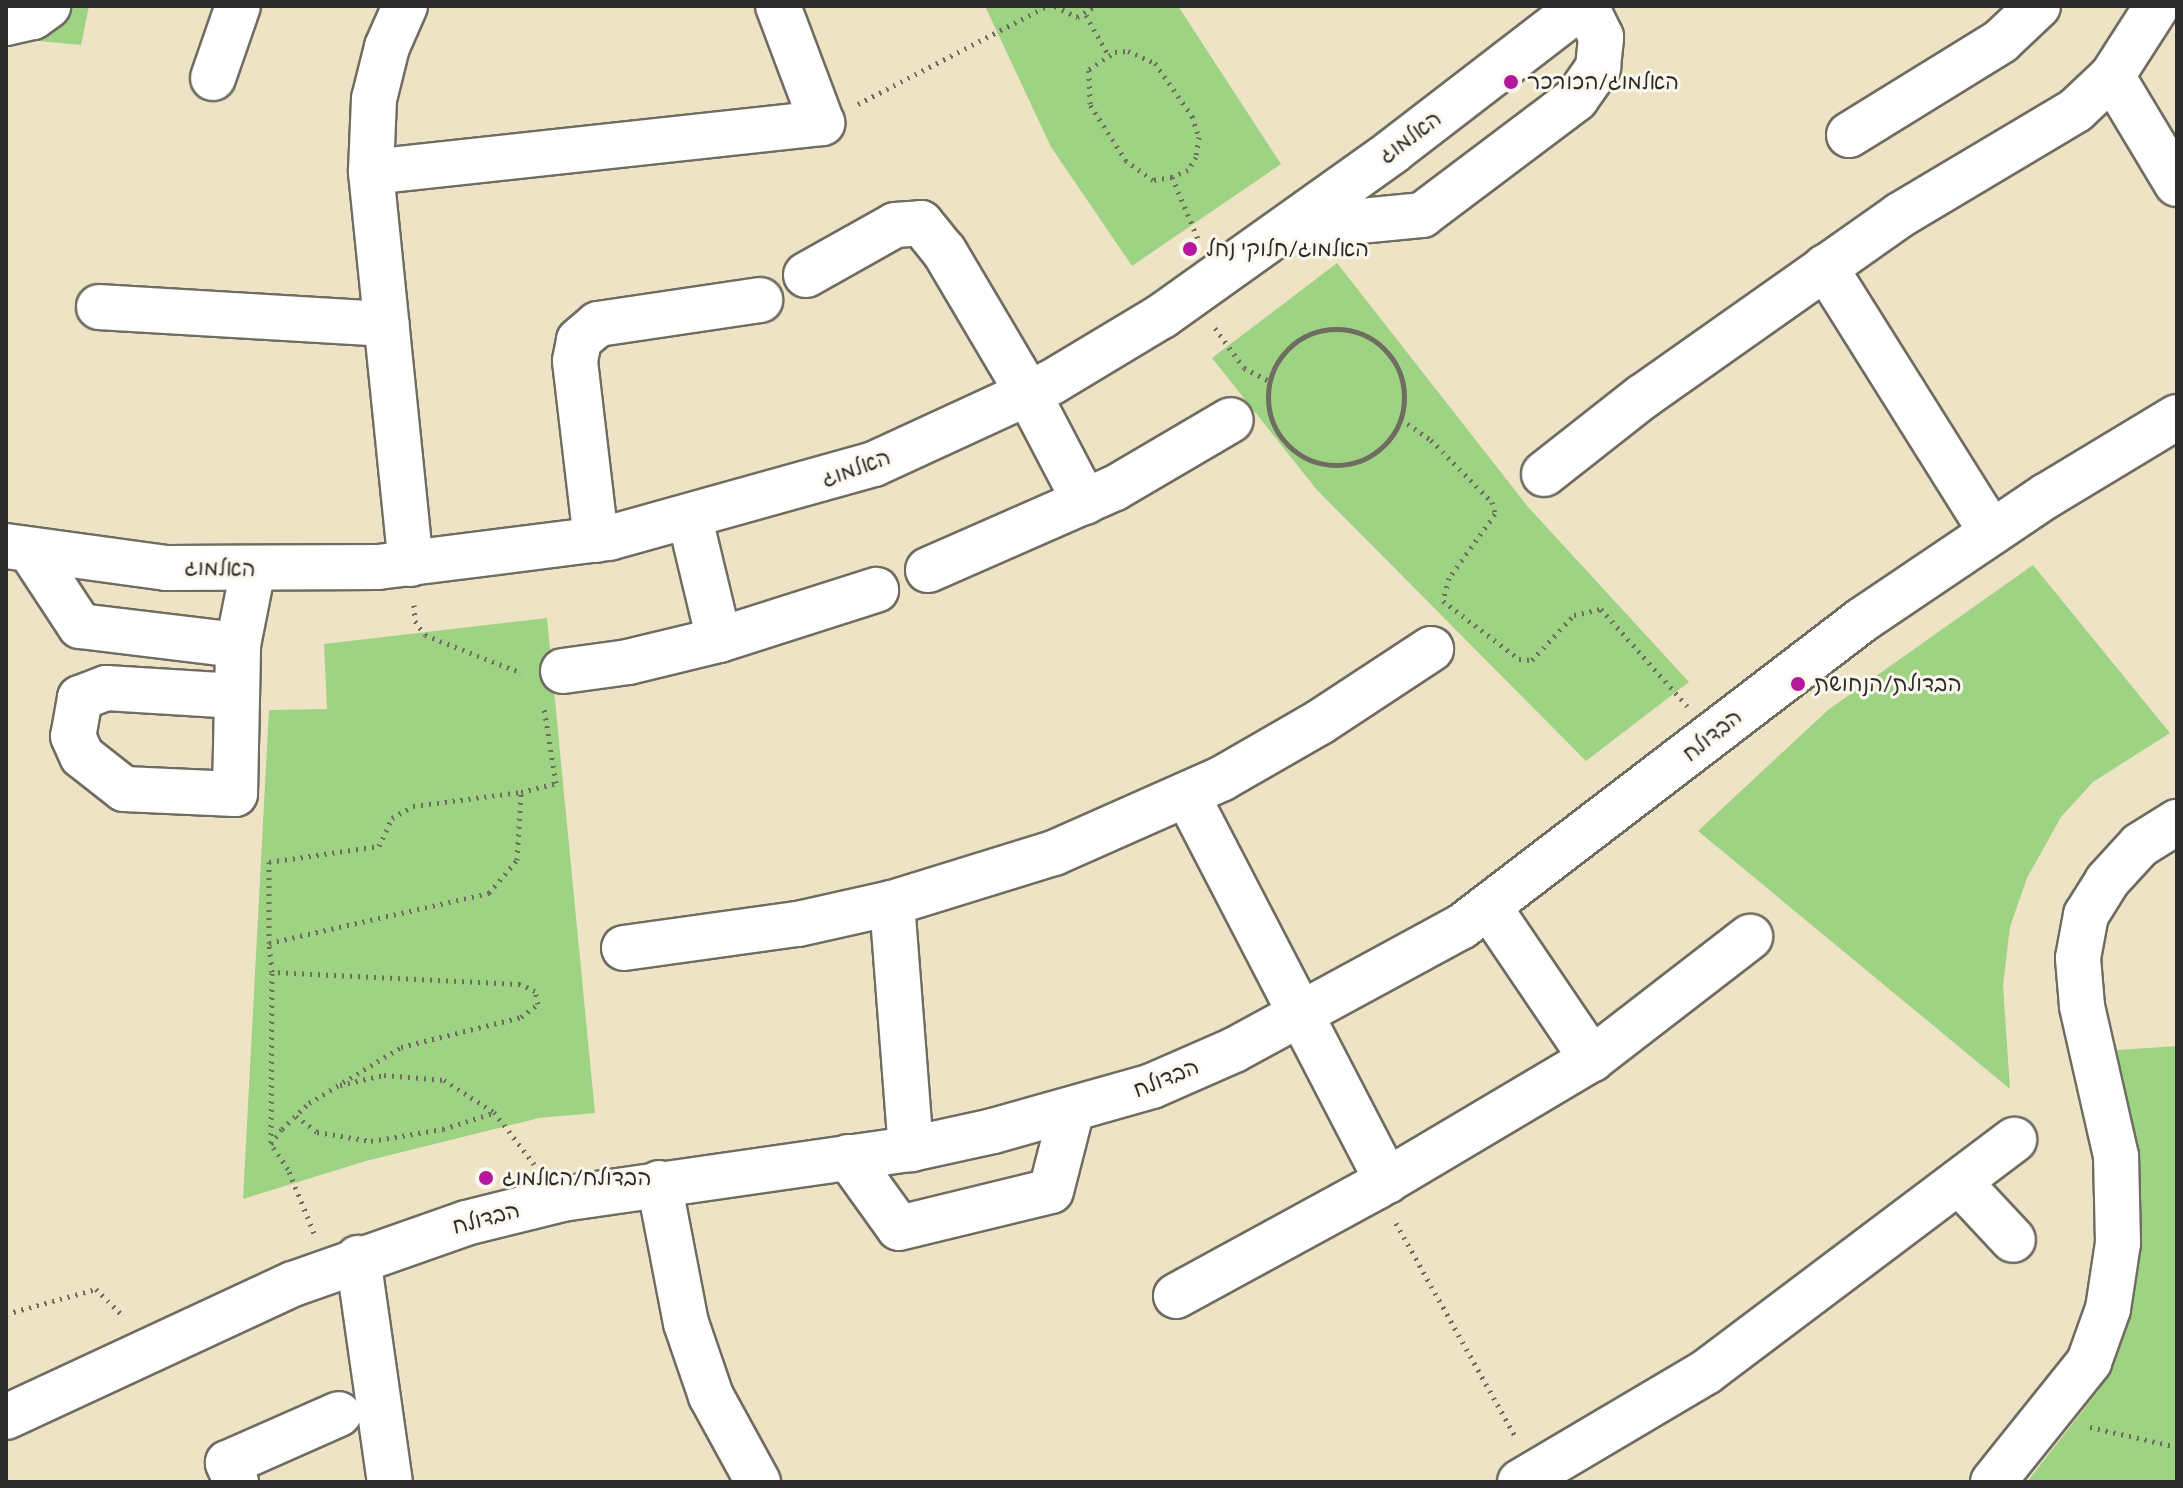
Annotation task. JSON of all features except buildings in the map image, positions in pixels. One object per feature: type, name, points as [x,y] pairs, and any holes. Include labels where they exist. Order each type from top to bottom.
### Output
[{"type":"street","points":[[6,23],[33,17],[48,6]]},
{"type":"street","points":[[213,78],[238,6]]},
{"type":"street","points":[[405,6],[387,47],[374,99],[371,172],[411,564]]},
{"type":"street","points":[[371,172],[822,123],[778,6]]},
{"type":"street","points":[[1288,228],[1387,221],[1422,215],[1434,206],[1576,99],[1598,67],[1601,37],[1583,6]]},
{"type":"street","name":"האלמוג","points":[[18,548],[166,568],[253,569],[411,564],[596,540],[690,519],[874,464],[1028,393],[1204,287],[1288,228],[1583,6]]},
{"type":"street","points":[[1849,135],[2001,41],[2038,6]]},
{"type":"street","points":[[1544,474],[1642,397],[1900,215],[2076,110],[2112,76],[2157,6]]},
{"type":"street","points":[[2112,76],[2177,184]]},
{"type":"street","points":[[806,275],[895,225],[921,223],[944,251],[1028,393],[1085,502]]},
{"type":"street","points":[[1825,267],[1991,532]]},
{"type":"street","points":[[596,540],[575,361],[579,340],[598,324],[760,300]]},
{"type":"street","points":[[99,307],[386,324]]},
{"type":"street","name":"הבדולח","points":[[8,1417],[154,1345],[343,1264],[466,1223],[562,1199],[911,1149],[1071,1113],[1152,1086],[1300,1018],[1489,907],[1850,629],[1991,532],[2177,417]]},
{"type":"street","points":[[928,570],[1085,502],[1231,420]]},
{"type":"street","points":[[690,519],[719,640]]},
{"type":"street","points":[[18,548],[80,626],[238,645]]},
{"type":"street","points":[[236,696],[238,645],[253,569]]},
{"type":"street","points":[[545,682],[719,640],[876,590]]},
{"type":"street","points":[[624,948],[798,924],[892,903],[1054,853],[1187,795],[1320,722],[1431,649]]},
{"type":"street","points":[[1187,795],[1382,1184]]},
{"type":"street","points":[[1993,1482],[2089,1362],[2108,1309],[2118,1243],[2116,1156],[2082,1006],[2078,958],[2086,915],[2107,881],[2140,845],[2177,822]]},
{"type":"street","points":[[892,903],[911,1149]]},
{"type":"street","points":[[1489,907],[1592,1059]]},
{"type":"street","points":[[1176,1296],[1382,1184],[1592,1059],[1750,937]]},
{"type":"street","points":[[848,1157],[899,1228],[1051,1191],[1071,1113]]},
{"type":"street","points":[[1528,1478],[1706,1372],[2014,1140]]},
{"type":"street","points":[[1959,1182],[2013,1240]]},
{"type":"street","points":[[659,1183],[686,1323],[711,1396],[758,1482]]},
{"type":"street","points":[[343,1264],[390,1482]]},
{"type":"street","points":[[236,1482],[228,1463],[339,1414]]},
{"type":"path","points":[[822,123],[1047,6]]},
{"type":"path","points":[[1055,6],[1064,15],[1086,15],[1095,6]]},
{"type":"path","points":[[1086,15],[1108,55]]},
{"type":"path","points":[[1142,54],[1185,100],[1199,137],[1196,157],[1188,170],[1153,180],[1126,161],[1090,104],[1089,69],[1108,55],[1142,54]]},
{"type":"path","points":[[1172,177],[1204,287],[1229,351],[1244,368],[1270,381]]},
{"type":"path","points":[[1355,332],[1383,349],[1401,375],[1401,419],[1373,455],[1352,464],[1318,462],[1288,446],[1274,427],[1270,381],[1278,361],[1312,333],[1355,332]]},
{"type":"path","points":[[1401,419],[1431,440],[1492,502],[1495,514],[1449,578],[1443,601],[1519,659],[1532,660],[1574,615],[1601,609],[1712,735]]},
{"type":"path","points":[[343,1264],[271,1144],[269,862],[379,846],[392,818],[413,806],[521,792],[556,783],[545,682],[425,635],[415,621],[411,564]]},
{"type":"path","points":[[269,943],[489,893],[517,860],[521,792]]},
{"type":"path","points":[[271,1144],[296,1116],[335,1086],[401,1047],[521,1017],[538,1004],[535,991],[520,984],[272,972]]},
{"type":"path","points":[[335,1086],[384,1075],[419,1075],[444,1080],[494,1112],[562,1199]]},
{"type":"path","points":[[296,1116],[317,1132],[338,1139],[371,1141],[443,1129],[494,1112]]},
{"type":"path","points":[[1382,1184],[1528,1478]]},
{"type":"path","points":[[6,1314],[96,1289],[154,1345]]},
{"type":"path","points":[[2047,1418],[2177,1447]]},
{"type":"green space","points":[[6,6],[89,6],[81,45],[6,38]]},
{"type":"green space","points":[[985,6],[1178,6],[1281,164],[1132,266],[1051,147]]},
{"type":"green space","points":[[1337,263],[1529,508],[1689,682],[1586,761],[1317,490],[1212,358]]},
{"type":"green space","points":[[2033,565],[2170,733],[2093,782],[2061,817],[2027,878],[2010,927],[2003,985],[2010,1089],[1698,831],[1828,710]]},
{"type":"green space","points":[[547,618],[595,1113],[539,1118],[366,1161],[243,1199],[269,710],[327,709],[324,644]]},
{"type":"green space","points":[[2177,1046],[2177,1482],[2027,1482],[2098,1391],[2129,1299],[2138,1175],[2117,1050]]},
{"type":"place","name":"האלמוג/הכורכר","points":[[1511,82]]},
{"type":"place","name":"האלמוג/חלוקי נחל","points":[[1190,249]]},
{"type":"place","name":"הבדולת/הנחושת","points":[[1798,684]]},
{"type":"place","name":"הבדולח/האלמוג","points":[[486,1178]]}]
